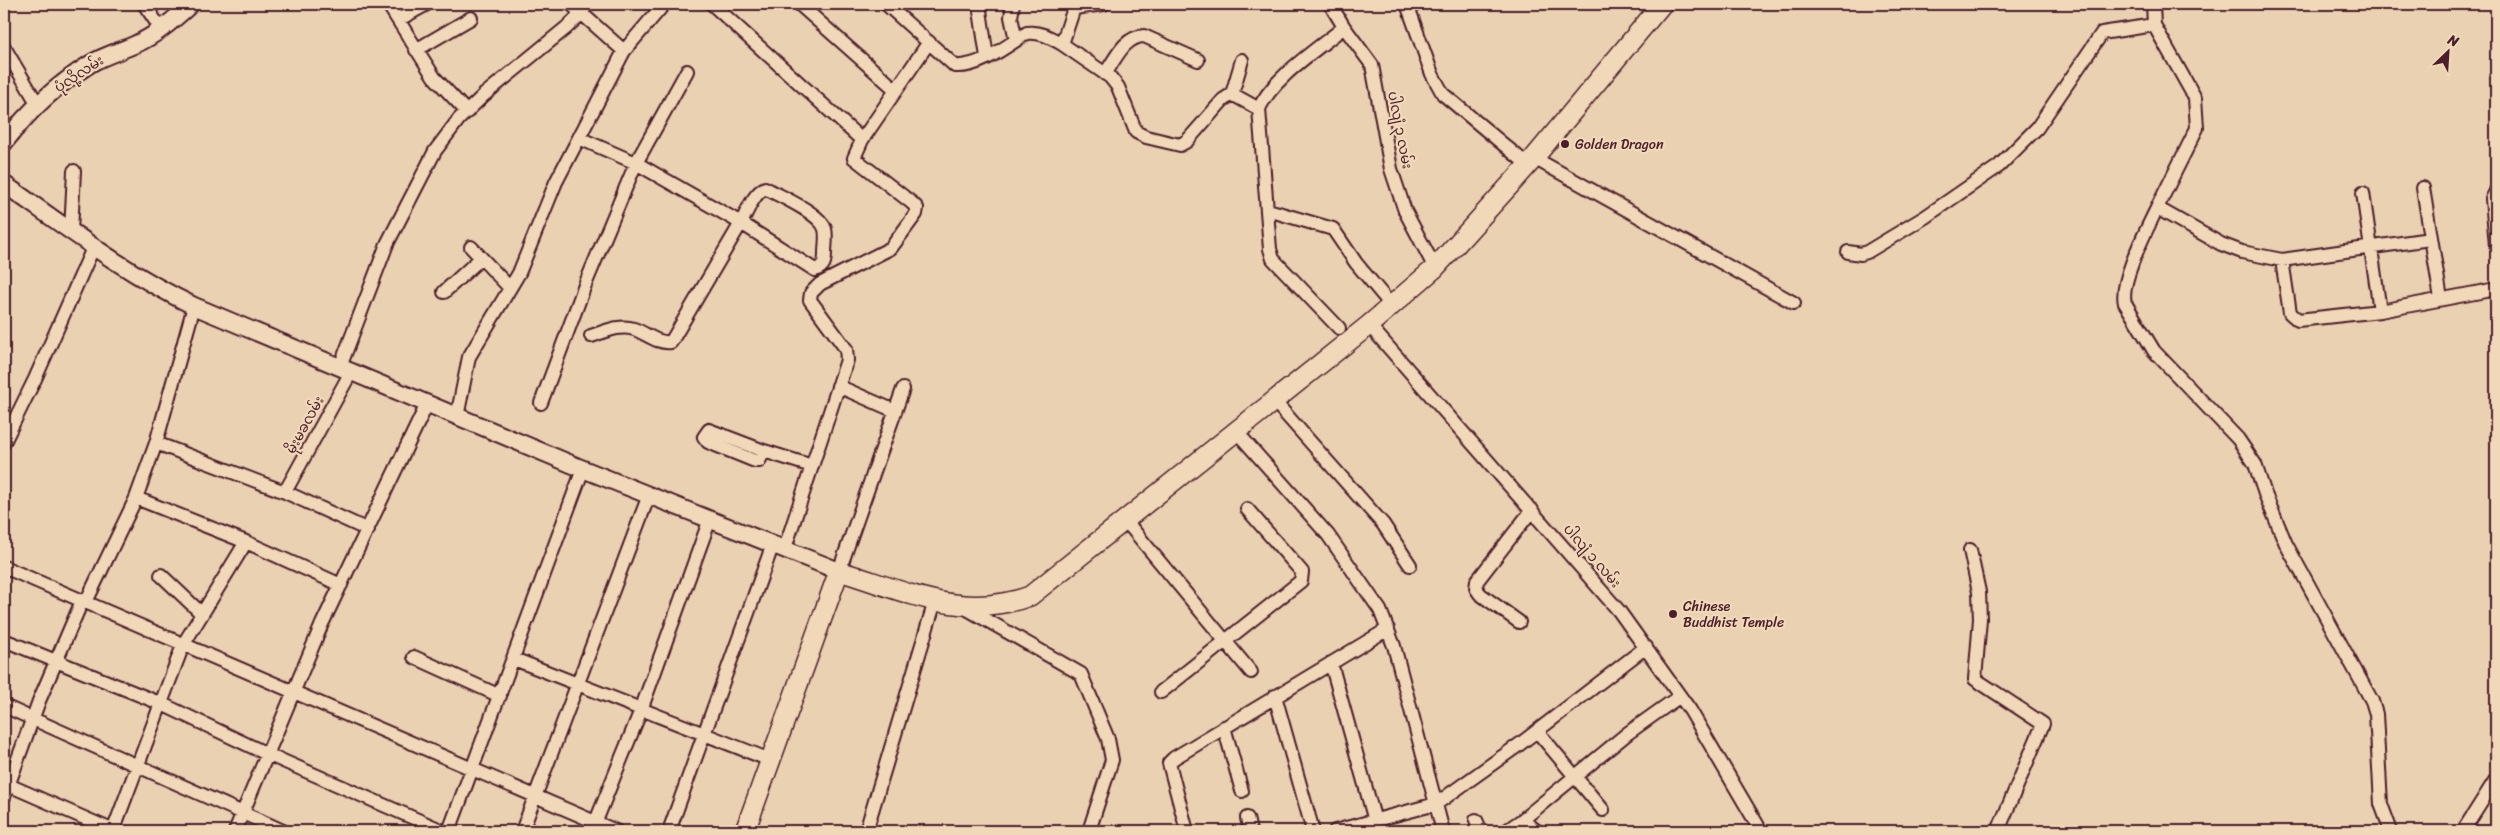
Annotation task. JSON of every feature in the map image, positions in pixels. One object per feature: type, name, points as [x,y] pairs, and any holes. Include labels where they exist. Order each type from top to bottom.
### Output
[{"type":"highway","points":[[745,831],[839,572],[935,601],[962,606],[987,607],[1009,603],[1030,596],[1369,325],[1435,268],[1531,161],[1662,4]]},
{"type":"main road","name":"ပုံလို့လမ်း","points":[[4,143],[25,114],[37,103],[91,64],[136,44],[161,29],[191,4]]},
{"type":"main road","points":[[4,184],[93,248],[133,274],[194,306],[583,469],[779,546],[839,572]]},
{"type":"street","points":[[144,4],[161,29]]},
{"type":"street","points":[[388,4],[434,77],[467,112]]},
{"type":"street","points":[[398,20],[427,4]]},
{"type":"street","points":[[571,4],[584,9],[624,51]]},
{"type":"street","points":[[457,417],[469,357],[519,272],[556,182],[624,51],[664,4]]},
{"type":"street","points":[[712,4],[862,140]]},
{"type":"street","points":[[799,4],[896,90]]},
{"type":"street","points":[[886,4],[955,66],[963,66],[987,57],[1027,33],[1034,32],[1045,35],[1062,44],[1105,74],[1118,87],[1136,132],[1146,137],[1180,146],[1187,141],[1223,100],[1232,94],[1242,60]]},
{"type":"street","points":[[978,4],[987,57]]},
{"type":"street","points":[[1013,4],[1011,17],[1016,40]]},
{"type":"street","points":[[1062,44],[1074,6],[1104,4]]},
{"type":"street","name":"ပါလျံ ၃ လမ်း","points":[[1330,4],[1344,27],[1372,65],[1391,169],[1405,211],[1435,268]]},
{"type":"street","points":[[1407,4],[1432,74],[1443,94],[1531,161],[1794,303]]},
{"type":"street","points":[[2153,4],[2154,25],[2194,98],[2197,128],[2140,244],[2123,295],[2125,303],[2154,351],[2238,439],[2255,464],[2265,494],[2286,544],[2372,701],[2376,714],[2381,804],[2391,831]]},
{"type":"street","name":"မိုးမခလမ်း","points":[[285,492],[345,370],[387,244],[435,151],[484,94],[566,28],[584,9]]},
{"type":"street","points":[[416,50],[471,18]]},
{"type":"street","points":[[1848,252],[1867,252],[1925,217],[1998,166],[2037,128],[2102,33],[2154,25]]},
{"type":"street","points":[[1339,328],[1273,259],[1270,249],[1259,109],[1263,99],[1277,83],[1344,27]]},
{"type":"street","points":[[1105,74],[1126,42],[1136,37],[1144,36],[1198,60]]},
{"type":"street","points":[[811,293],[820,284],[891,248],[916,214],[917,208],[912,203],[854,158],[862,140],[929,42]]},
{"type":"street","points":[[4,47],[37,103]]},
{"type":"street","points":[[541,403],[585,285],[636,163],[687,72]]},
{"type":"street","points":[[1232,94],[1259,109]]},
{"type":"street","points":[[579,138],[636,163],[741,223],[810,268],[815,270],[820,268]]},
{"type":"street","points":[[71,232],[74,171]]},
{"type":"street","points":[[591,336],[615,328],[632,328],[662,342],[671,342],[760,191],[765,188],[814,216],[825,229],[825,263],[820,268],[810,300],[846,349],[847,360],[812,466],[704,735],[669,831]]},
{"type":"street","points":[[2423,188],[2441,299]]},
{"type":"street","points":[[2496,191],[2492,199],[2496,246]]},
{"type":"street","points":[[2363,193],[2380,312]]},
{"type":"street","points":[[2157,208],[2220,244],[2242,252],[2282,260],[2430,239]]},
{"type":"street","points":[[1268,210],[1334,229],[1356,263],[1391,305]]},
{"type":"street","points":[[471,247],[509,288]]},
{"type":"street","points":[[4,442],[35,379],[93,248]]},
{"type":"street","points":[[444,292],[481,258]]},
{"type":"street","points":[[2282,260],[2290,314],[2294,319],[2302,320],[2380,312],[2496,289]]},
{"type":"street","points":[[194,306],[156,443],[136,498],[55,662],[5,788],[113,831],[183,645],[246,542]]},
{"type":"street","name":"ပါလျံ ၁ လမ်း","points":[[1369,325],[1619,610],[1680,696],[1761,831]]},
{"type":"street","points":[[838,386],[896,411]]},
{"type":"street","points":[[839,572],[903,389]]},
{"type":"street","points":[[1274,401],[1383,524],[1410,565]]},
{"type":"street","points":[[235,831],[341,585],[427,404]]},
{"type":"street","points":[[1236,431],[1328,535],[1371,596],[1388,629],[1443,831]]},
{"type":"street","points":[[156,443],[285,492],[368,530]]},
{"type":"street","points":[[764,451],[812,466]]},
{"type":"street","points":[[449,831],[583,469]]},
{"type":"street","points":[[522,831],[649,495]]},
{"type":"street","points":[[136,498],[246,542],[341,585]]},
{"type":"street","points":[[1161,692],[1301,581],[1302,572],[1247,509]]},
{"type":"street","points":[[1519,622],[1480,594],[1476,588],[1476,581],[1532,510]]},
{"type":"street","points":[[594,827],[641,710],[710,519]]},
{"type":"street","points":[[1125,520],[1251,672]]},
{"type":"street","points":[[1970,550],[1979,592],[1980,619],[1974,679],[2043,724],[1998,831]]},
{"type":"street","points":[[4,567],[472,770],[594,827],[616,831]]},
{"type":"street","points":[[161,575],[202,614]]},
{"type":"street","points":[[866,831],[935,601]]},
{"type":"street","points":[[962,606],[1081,674],[1108,739],[1112,760],[1089,831]]},
{"type":"street","points":[[1187,831],[1169,763],[1224,727],[1388,629]]},
{"type":"street","points":[[4,640],[162,704],[267,754],[443,831]]},
{"type":"street","points":[[1335,831],[1436,804],[1537,730],[1646,646]]},
{"type":"street","points":[[414,657],[500,696]]},
{"type":"street","points":[[514,659],[770,760]]},
{"type":"street","points":[[1331,663],[1374,821]]},
{"type":"street","points":[[1275,696],[1313,831]]},
{"type":"street","points":[[1506,831],[1575,778],[1628,733],[1680,696]]},
{"type":"street","points":[[4,706],[138,765],[241,814],[283,831]]},
{"type":"street","points":[[1224,727],[1242,791]]},
{"type":"street","points":[[1537,730],[1603,810]]},
{"type":"street","points":[[2463,831],[2496,779]]},
{"type":"street","points":[[1246,818],[1250,831]]},
{"type":"street","points":[[1522,820],[1537,831]]},
{"type":"place","name":"Golden Dragon","points":[[1565,144]]},
{"type":"place","name":"Chinese Buddhist Temple","points":[[1673,614]]}]
